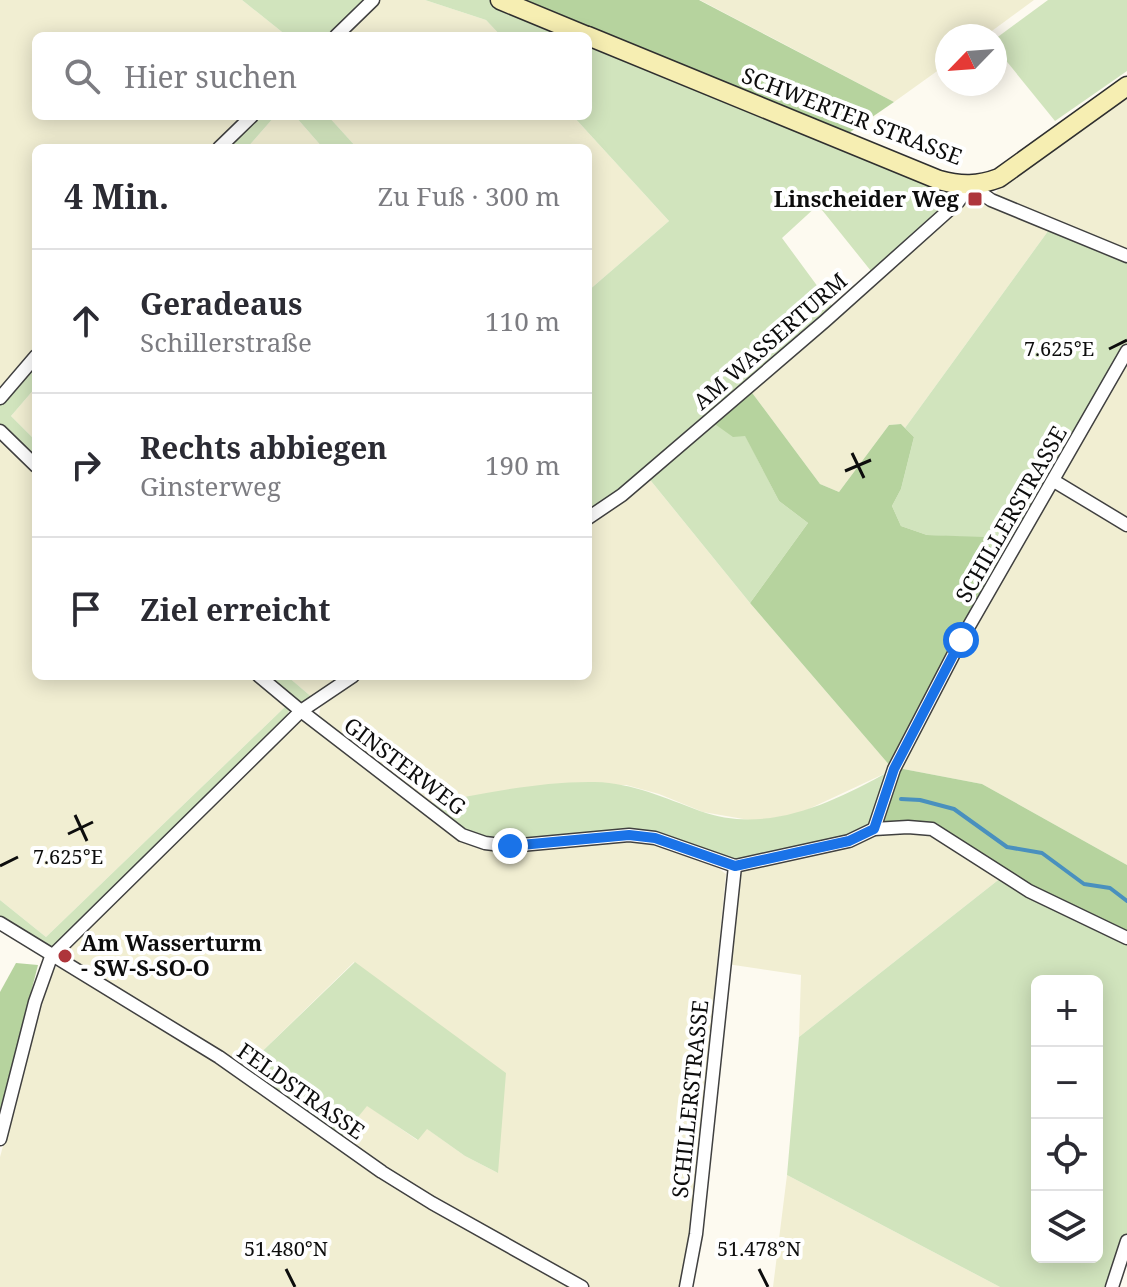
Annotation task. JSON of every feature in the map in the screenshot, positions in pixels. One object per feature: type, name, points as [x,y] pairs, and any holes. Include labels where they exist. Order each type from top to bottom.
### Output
[{"type":"main road","name":"SCHWERTER STRASSE","points":[[500,0],[578,32]]},
{"type":"main road","name":"SCHWERTER STRASSE","points":[[592,38],[939,180],[970,185],[988,182],[1015,168],[1127,86]]},
{"type":"street","points":[[340,32],[373,0]]},
{"type":"street","points":[[223,144],[248,120]]},
{"type":"street","points":[[970,185],[991,200],[1127,256]]},
{"type":"street","name":"AM WASSERTURM","points":[[592,515],[622,495],[825,321],[958,202],[970,185]]},
{"type":"street","name":"SCHILLERSTRASSE","points":[[874,829],[894,769],[961,640],[1127,351]]},
{"type":"street","points":[[0,398],[32,361]]},
{"type":"street","points":[[0,431],[32,462]]},
{"type":"street","points":[[1054,481],[1127,525]]},
{"type":"street","name":"GINSTERWEG","points":[[264,680],[462,835],[485,843],[510,846],[629,835],[655,838],[735,866]]},
{"type":"street","points":[[0,1139],[35,1002],[51,957],[301,711],[347,680]]},
{"type":"street","points":[[735,866],[849,841],[874,829],[932,829],[1029,891],[1127,938]]},
{"type":"street","name":"SCHILLERSTRASSE","points":[[686,1287],[696,1234],[735,866]]},
{"type":"street","name":"FELDSTRASSE","points":[[0,923],[219,1057],[419,1195],[582,1287]]},
{"type":"street","points":[[1112,1287],[1127,1241]]},
{"type":"shaded area","points":[[0,0],[242,0],[282,32],[32,32],[32,120],[245,120],[221,144],[32,144],[32,354],[0,390]]},
{"type":"shaded area","points":[[376,0],[425,0],[486,20],[497,32],[342,32]]},
{"type":"shaded area","points":[[700,0],[1034,0],[1001,24],[935,24],[935,73],[894,102]]},
{"type":"shaded area","points":[[1127,94],[1127,250],[994,195],[1003,183]]},
{"type":"shaded area","points":[[272,120],[298,120],[320,144],[250,144]]},
{"type":"shaded area","points":[[332,120],[577,120],[669,221],[592,288],[592,144],[353,144]]},
{"type":"shaded area","points":[[968,196],[1051,227],[905,428],[901,424],[889,425],[839,492],[820,484],[750,390]]},
{"type":"shaded area","points":[[1127,357],[1127,522],[1058,480]]},
{"type":"shaded area","points":[[32,392],[32,437],[11,416]]},
{"type":"shaded area","points":[[0,437],[32,468],[32,680],[258,680],[287,705],[46,937],[0,900]]},
{"type":"shaded area","points":[[647,476],[750,603],[891,767],[890,771],[798,814],[755,821],[703,812],[659,794],[626,785],[521,788],[427,804],[328,726],[319,715],[321,704],[354,680],[592,680],[592,518]]},
{"type":"shaded area","points":[[1055,486],[1127,528],[1127,865],[982,784],[898,768],[964,640]]},
{"type":"shaded area","points":[[292,680],[343,680],[314,699]]},
{"type":"shaded area","points":[[302,720],[311,723],[463,838],[628,838],[654,843],[726,874],[691,1231],[681,1287],[589,1287],[432,1200],[341,1138],[367,1105],[417,1140],[426,1128],[465,1156],[498,1173],[354,962],[244,1069],[68,959],[68,947],[292,726]]},
{"type":"shaded area","points":[[931,831],[1002,877],[799,1037],[801,975],[727,964],[737,869],[873,832]]},
{"type":"shaded area","points":[[56,967],[65,969],[219,1057],[382,1172],[578,1287],[0,1287],[0,1157],[50,973]]},
{"type":"shaded area","points":[[787,1175],[1000,1287],[773,1287]]},
{"type":"green space","points":[[242,0],[369,0],[335,32],[282,32]]},
{"type":"green space","points":[[425,0],[490,0],[567,32],[497,32],[486,20]]},
{"type":"green space","points":[[512,0],[699,0],[894,102],[846,135]]},
{"type":"green space","points":[[1048,0],[1127,0],[1127,71],[1055,121],[1007,62],[1007,30]]},
{"type":"green space","points":[[592,43],[960,193],[871,271],[818,205],[782,238],[832,306],[620,493],[592,511],[592,288],[669,221],[577,120],[592,120]]},
{"type":"green space","points":[[251,120],[272,120],[250,144],[227,144]]},
{"type":"green space","points":[[298,120],[332,120],[353,144],[320,144]]},
{"type":"green space","points":[[1051,227],[1127,259],[1127,343],[1006,561],[996,555],[984,538],[927,535],[901,526],[892,506],[901,489],[914,437],[905,428]]},
{"type":"green space","points":[[32,367],[32,392],[11,416],[32,437],[32,458],[0,427],[0,404]]},
{"type":"green space","points":[[750,390],[820,484],[839,492],[889,425],[901,424],[914,437],[901,489],[892,506],[901,526],[927,535],[984,537],[996,555],[1006,561],[891,767],[750,603],[808,523],[779,501],[745,436],[733,437],[712,422]]},
{"type":"green space","points":[[712,422],[745,435],[779,501],[808,523],[750,603],[647,476]]},
{"type":"green space","points":[[271,680],[292,680],[314,699],[300,704]]},
{"type":"green space","points":[[287,705],[289,711],[286,717],[56,945],[50,947],[0,918],[0,900],[46,937]]},
{"type":"green space","points":[[898,768],[982,784],[1127,865],[1127,935],[1031,890],[933,827],[879,826]]},
{"type":"green space","points":[[890,771],[871,829],[847,839],[734,862],[655,835],[495,842],[462,830],[427,804],[532,786],[595,782],[636,788],[725,817],[750,819],[798,812],[822,804]]},
{"type":"green space","points":[[1002,877],[1127,941],[1127,1234],[1110,1287],[1000,1287],[787,1175],[799,1037]]},
{"type":"green space","points":[[355,962],[506,1073],[498,1173],[465,1156],[427,1129],[418,1140],[367,1106],[341,1138],[244,1069]]},
{"type":"green space","points":[[16,963],[38,965],[0,1113],[0,992]]},
{"type":"waterway","points":[[901,799],[920,800],[954,809],[1007,847],[1042,853],[1084,884],[1110,888],[1127,901]]},
{"type":"place","name":"Linscheider Weg","points":[[975,199]]},
{"type":"place","name":"Am Wasserturm - SW-S-SO-O","points":[[65,956]]},
{"type":"route","points":[[510,846],[629,835],[655,838],[735,866],[849,841],[874,829],[894,769],[961,640]]}]
